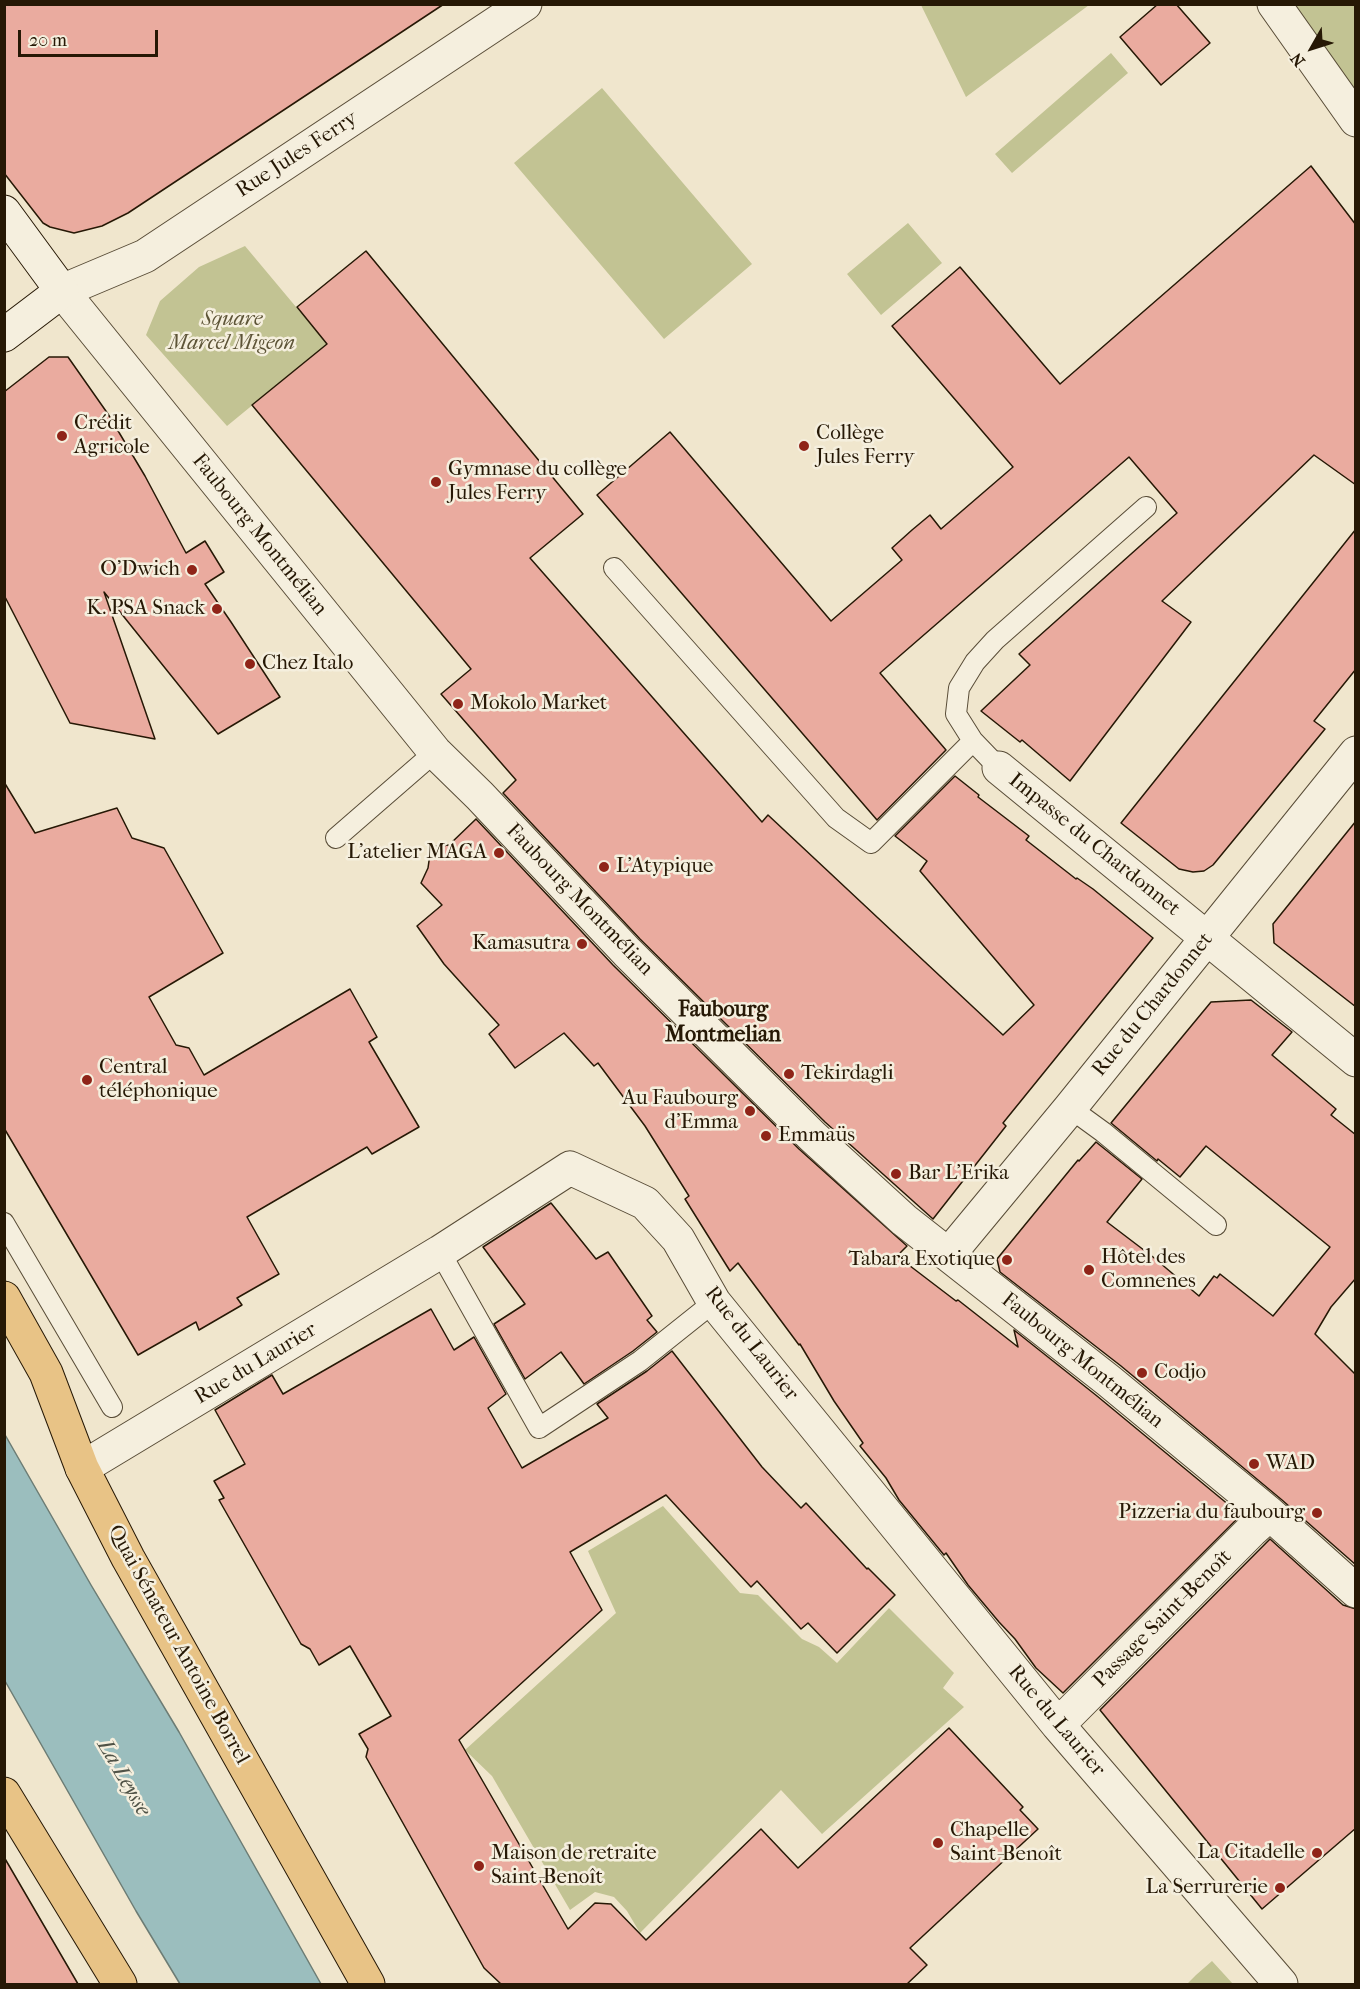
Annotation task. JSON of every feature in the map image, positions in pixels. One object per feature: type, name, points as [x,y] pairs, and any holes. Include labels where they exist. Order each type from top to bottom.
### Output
[{"type":"main road","name":"Quai Sénateur Antoine Borrel","points":[[4,1298],[46,1373],[82,1468],[128,1558],[368,1984]]},
{"type":"main road","points":[[4,1794],[120,1984]]},
{"type":"street","name":"Rue Jules Ferry","points":[[4,335],[62,291],[145,256],[525,4]]},
{"type":"street","points":[[1274,4],[1356,120]]},
{"type":"street","name":"Faubourg Montmélian","points":[[4,212],[62,291],[435,752],[480,796],[627,952],[812,1136],[904,1220],[955,1249],[1109,1381],[1270,1514],[1356,1591]]},
{"type":"street","name":"Rue du Chardonnet","points":[[955,1249],[1356,753]]},
{"type":"street","name":"Impasse du Chardonnet","points":[[999,768],[1356,1060]]},
{"type":"street","name":"Rue du Laurier","points":[[82,1468],[440,1252],[570,1168],[645,1203],[678,1239],[714,1302],[1058,1725],[1281,1984]]},
{"type":"street","name":"Passage Saint-Benoît","points":[[1058,1725],[1270,1514]]},
{"type":"lane","points":[[999,768],[973,741],[956,714],[959,688],[975,662],[995,640],[1146,507]]},
{"type":"lane","points":[[614,568],[836,818],[871,843],[973,741]]},
{"type":"lane","points":[[336,838],[435,752]]},
{"type":"lane","points":[[1070,1107],[1216,1225]]},
{"type":"lane","points":[[4,1223],[112,1407]]},
{"type":"lane","points":[[440,1252],[539,1428],[640,1360],[714,1302]]},
{"type":"green space","points":[[921,5],[1089,5],[966,97]]},
{"type":"green space","points":[[1274,5],[1355,5],[1355,120]]},
{"type":"green space","points":[[1111,53],[1128,73],[1012,173],[995,154]]},
{"type":"green space","points":[[602,88],[752,264],[664,339],[514,163]]},
{"type":"green space","points":[[908,223],[942,263],[881,315],[847,274]]},
{"type":"green space","name":"Square Marcel Migeon","points":[[245,246],[327,344],[227,426],[146,335],[160,301],[199,267]]},
{"type":"green space","points":[[663,1506],[740,1593],[758,1595],[802,1639],[819,1647],[837,1663],[889,1608],[954,1673],[943,1688],[964,1707],[822,1834],[781,1790],[640,1933],[627,1911],[614,1897],[595,1892],[570,1910],[492,1776],[465,1750],[616,1613],[588,1551]]},
{"type":"green space","points":[[1212,1961],[1233,1984],[1187,1984],[1196,1975]]},
{"type":"water","name":"La Leysse","points":[[4,1433],[179,1732],[321,1984],[180,1984],[136,1911],[5,1681]]},
{"type":"building","points":[[4,4],[444,4],[128,213],[102,226],[74,233],[43,223],[4,173]]},
{"type":"building","points":[[1158,4],[1176,4],[1210,43],[1161,85],[1120,37]]},
{"type":"building","points":[[1311,166],[1356,225],[1356,485],[1314,455],[1162,601],[1191,622],[1070,781],[1022,740],[1020,742],[981,711],[1030,665],[1019,654],[1177,513],[1129,457],[880,673],[946,750],[877,820],[597,495],[670,432],[831,621],[902,560],[892,548],[912,530],[930,515],[941,529],[1013,467],[892,326],[960,267],[1060,384]]},
{"type":"building","points":[[366,251],[583,514],[530,558],[762,822],[768,815],[1003,1035],[1034,1005],[920,871],[927,861],[895,836],[955,776],[979,795],[978,797],[1029,836],[1026,840],[1076,879],[1093,889],[1153,938],[1003,1123],[1006,1126],[933,1219],[825,1122],[640,939],[503,793],[516,780],[441,694],[471,669],[252,405],[327,344],[297,307]]},
{"type":"building","points":[[49,357],[68,357],[108,414],[145,476],[186,553],[205,541],[224,572],[205,584],[280,697],[218,734],[104,592],[155,739],[70,723],[4,595],[4,392]]},
{"type":"building","points":[[1356,529],[1356,669],[1314,721],[1325,729],[1213,865],[1204,871],[1193,872],[1179,869],[1121,823]]},
{"type":"building","name":"Central téléphonique","points":[[4,782],[35,833],[117,808],[132,838],[164,848],[223,953],[149,997],[176,1045],[189,1048],[204,1075],[350,989],[377,1037],[369,1042],[419,1127],[372,1154],[367,1147],[247,1217],[279,1274],[237,1298],[242,1305],[199,1330],[196,1322],[138,1355],[4,1128]]},
{"type":"building","points":[[476,819],[613,965],[799,1149],[907,1246],[897,1256],[1018,1347],[1014,1330],[1241,1515],[1063,1693],[1036,1668],[1015,1639],[968,1585],[946,1553],[944,1555],[899,1500],[886,1478],[860,1446],[863,1443],[834,1401],[800,1344],[738,1263],[730,1271],[685,1199],[689,1196],[645,1126],[598,1063],[594,1066],[564,1033],[515,1068],[489,1034],[499,1025],[444,964],[417,926],[442,905],[421,883],[428,868],[431,847],[449,845]]},
{"type":"building","points":[[1356,821],[1356,1007],[1274,943],[1273,924]]},
{"type":"building","points":[[1251,1000],[1292,1032],[1272,1055],[1336,1109],[1331,1115],[1356,1135],[1356,1278],[1331,1307],[1315,1334],[1356,1375],[1356,1565],[1121,1366],[1000,1272],[997,1259],[1078,1160],[1096,1142],[1142,1179],[1107,1222],[1199,1296],[1214,1276],[1217,1278],[1220,1274],[1273,1316],[1330,1247],[1206,1146],[1180,1177],[1111,1123],[1211,1002]]},
{"type":"building","points":[[551,1203],[596,1259],[608,1252],[652,1316],[647,1320],[657,1332],[584,1384],[561,1352],[525,1379],[494,1324],[525,1304],[483,1247]]},
{"type":"building","points":[[431,1309],[454,1350],[474,1337],[506,1394],[488,1408],[522,1468],[608,1418],[597,1404],[647,1371],[672,1351],[762,1467],[801,1508],[806,1503],[867,1569],[895,1595],[837,1653],[808,1623],[801,1629],[757,1581],[751,1587],[666,1495],[570,1552],[602,1610],[459,1740],[568,1929],[595,1903],[611,1904],[646,1940],[761,1829],[798,1868],[949,1728],[1023,1807],[1020,1810],[1038,1829],[910,1948],[927,1965],[907,1984],[501,1984],[484,1968],[366,1757],[368,1749],[359,1734],[391,1716],[350,1646],[319,1665],[310,1649],[301,1644],[219,1500],[224,1498],[214,1481],[245,1464],[215,1410],[272,1375],[283,1394]]},
{"type":"building","points":[[1270,1539],[1343,1605],[1356,1609],[1356,1828],[1262,1909],[1100,1710]]},
{"type":"building","points":[[4,1857],[78,1984],[4,1984]]},
{"type":"place","name":"Crédit Agricole","points":[[62,436]]},
{"type":"place","name":"Collège Jules Ferry","points":[[804,446]]},
{"type":"place","name":"Gymnase du collège Jules Ferry","points":[[436,482]]},
{"type":"place","name":"O'Dwich","points":[[192,570]]},
{"type":"place","name":"K. PSA Snack","points":[[217,609]]},
{"type":"place","name":"Chez Italo","points":[[250,664]]},
{"type":"place","name":"Mokolo Market","points":[[458,704]]},
{"type":"place","name":"L’atelier MAGA","points":[[499,853]]},
{"type":"place","name":"L'Atypique","points":[[604,867]]},
{"type":"place","name":"Kamasutra","points":[[582,944]]},
{"type":"place","name":"Tekirdagli","points":[[789,1074]]},
{"type":"place","name":"Central téléphonique","points":[[87,1080]]},
{"type":"place","name":"Au Faubourg d'Emma","points":[[750,1111]]},
{"type":"place","name":"Emmaüs","points":[[766,1136]]},
{"type":"place","name":"Bar L'Erika","points":[[896,1174]]},
{"type":"place","name":"Tabara Exotique","points":[[1007,1260]]},
{"type":"place","name":"Hôtel des Comnenes","points":[[1089,1270]]},
{"type":"place","name":"Codjo","points":[[1142,1373]]},
{"type":"place","name":"WAD","points":[[1254,1464]]},
{"type":"place","name":"Pizzeria du faubourg","points":[[1317,1513]]},
{"type":"place","name":"Chapelle Saint-Benoît","points":[[938,1843]]},
{"type":"place","name":"La Citadelle","points":[[1317,1853]]},
{"type":"place","name":"Maison de retraite Saint-Benoît","points":[[479,1866]]},
{"type":"place","name":"La Serrurerie","points":[[1280,1888]]},
{"type":"district","name":"Faubourg Montmelian","points":[[723,1024]]}]
